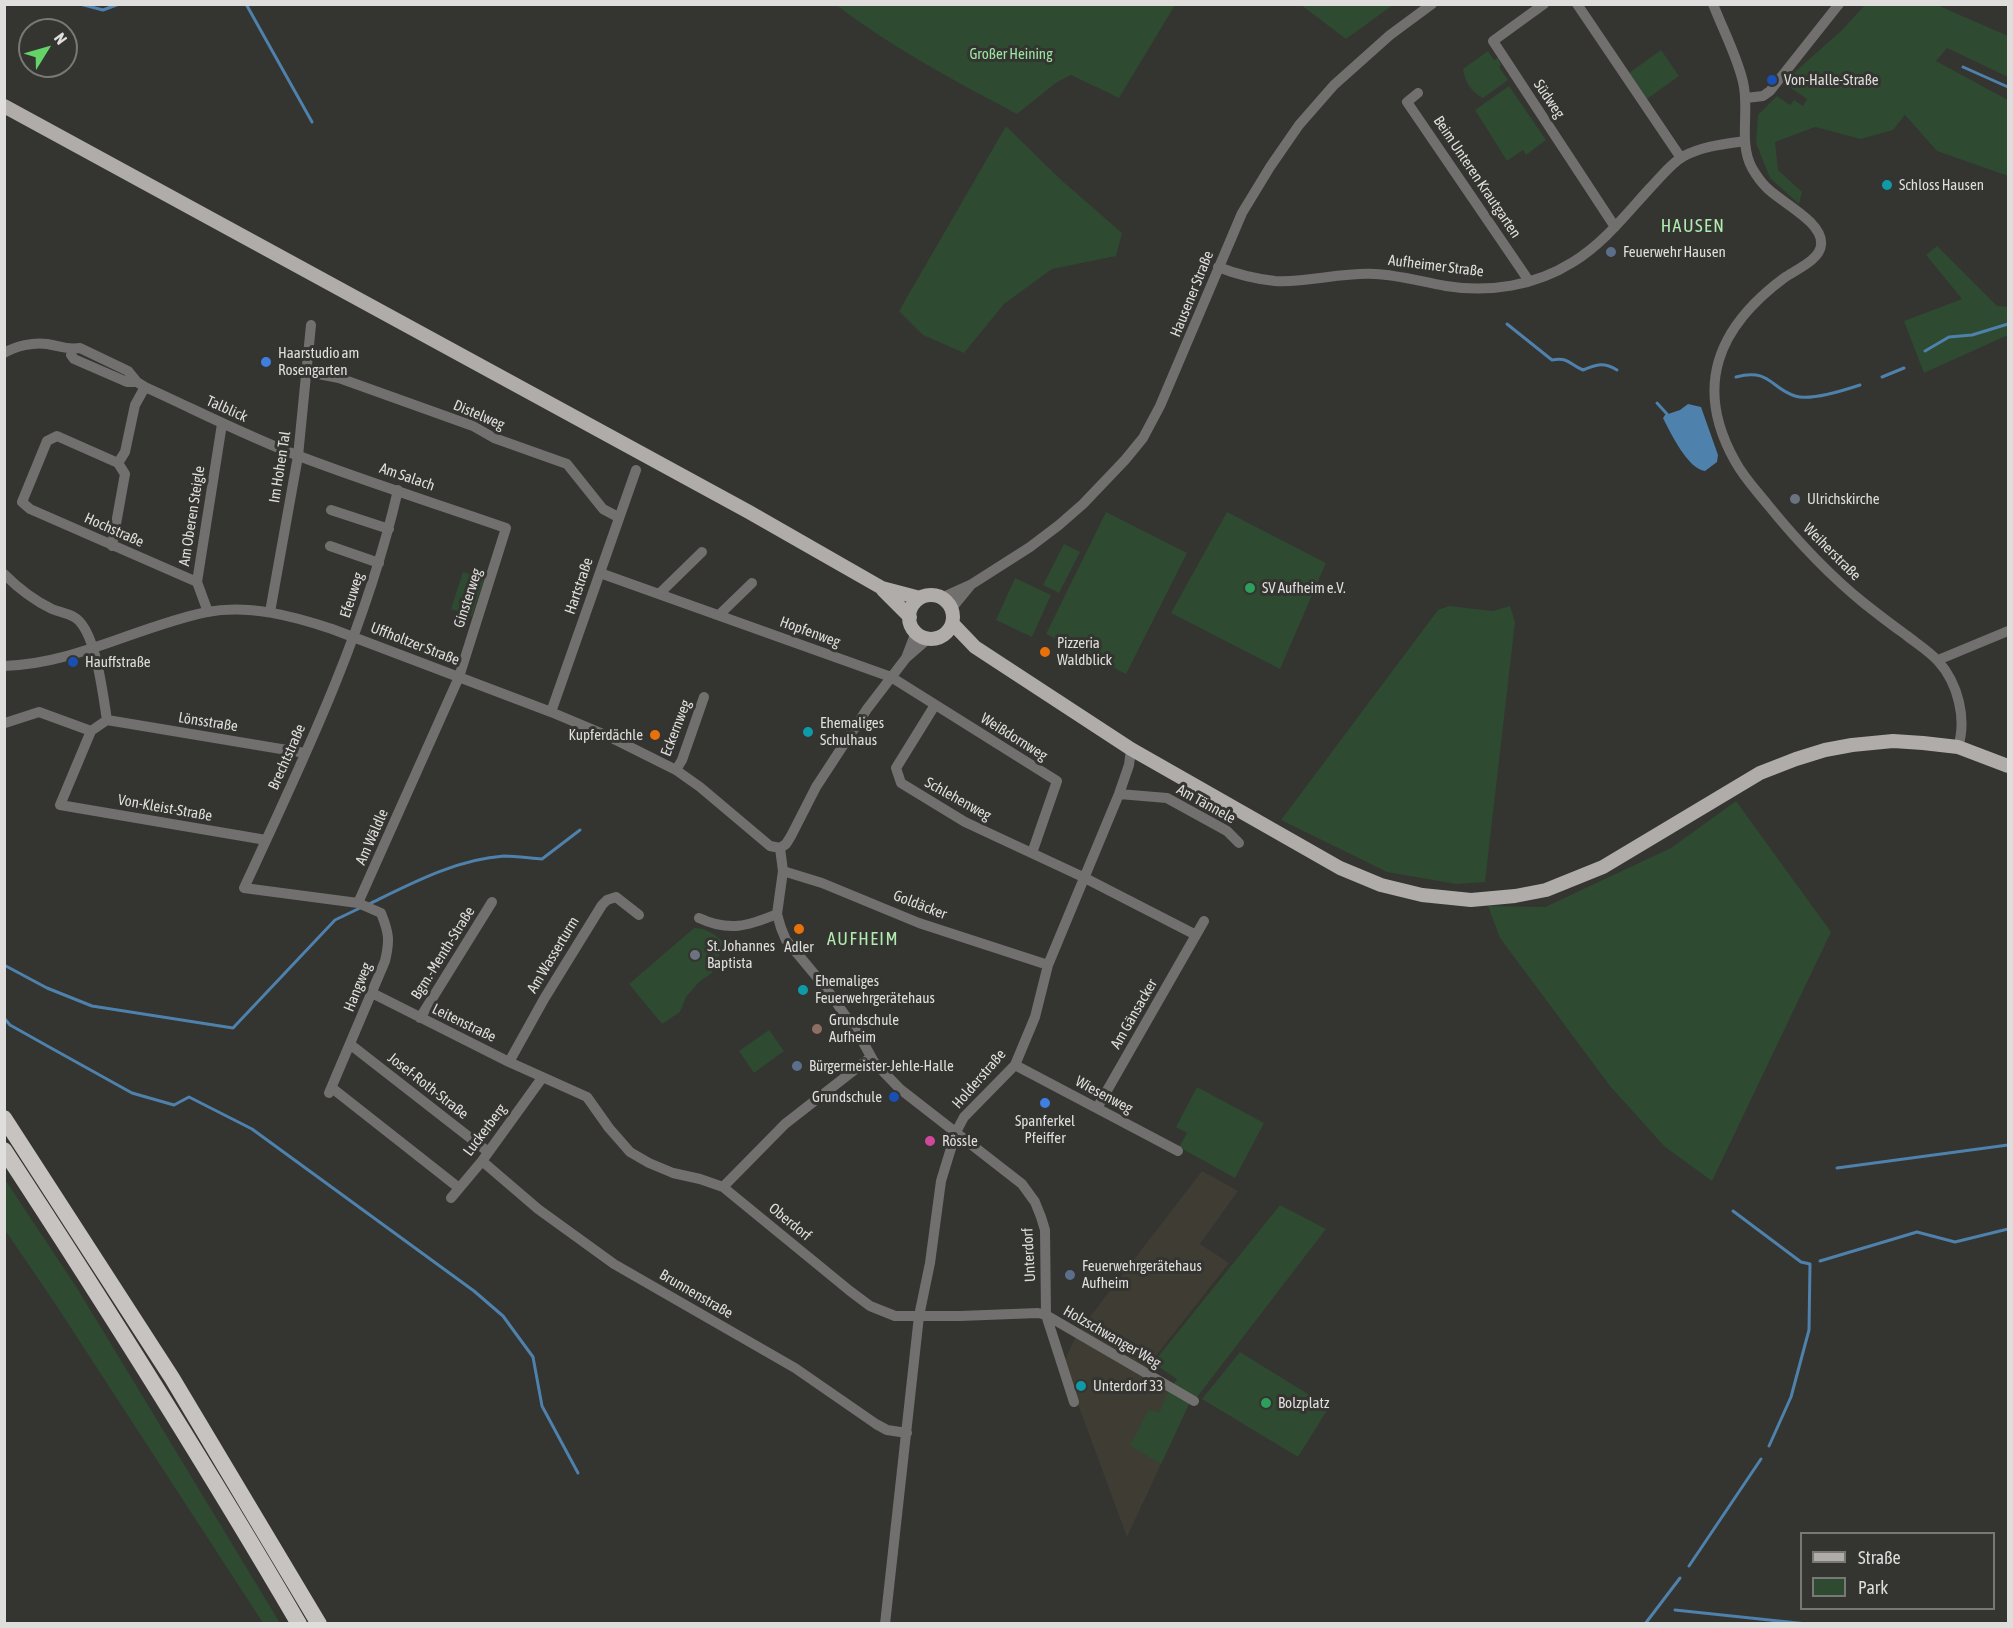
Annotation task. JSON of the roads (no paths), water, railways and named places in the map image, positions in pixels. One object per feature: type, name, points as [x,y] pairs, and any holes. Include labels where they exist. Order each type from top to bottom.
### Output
[{"type":"highway","points":[[4,1118],[172,1378],[319,1623]]},
{"type":"highway","points":[[4,1150],[149,1374],[299,1623]]},
{"type":"main road","points":[[4,106],[749,512],[882,588],[920,598],[931,595],[941,598],[951,609],[952,623],[975,647],[1065,708],[1131,749],[1340,868],[1381,885],[1412,892],[1471,900],[1515,896],[1546,890],[1603,867],[1760,773],[1796,759],[1852,745],[1893,741],[1958,747],[2008,766]]},
{"type":"main road","points":[[882,588],[910,617]]},
{"type":"main road","points":[[920,598],[913,606],[910,617],[912,627],[929,635],[975,647]]},
{"type":"main road","points":[[929,635],[952,623]]},
{"type":"street","name":"Hausener Straße","points":[[941,598],[972,584],[1030,547],[1090,497],[1125,460],[1143,438],[1160,406],[1242,213],[1270,167],[1299,125],[1334,85],[1390,35],[1432,4]]},
{"type":"street","name":"Südweg","points":[[1544,4],[1492,41],[1615,227]]},
{"type":"street","points":[[1577,4],[1681,158]]},
{"type":"street","points":[[1713,4],[1740,70],[1746,98],[1745,141]]},
{"type":"street","points":[[1746,98],[1763,96],[1770,91],[1839,4]]},
{"type":"street","name":"Beim Unteren Krautgarten","points":[[1418,93],[1407,102],[1529,281]]},
{"type":"street","name":"Aufheimer Straße","points":[[1218,267],[1237,274],[1276,281],[1345,274],[1375,274],[1407,277],[1461,288],[1482,289],[1519,285],[1558,271],[1605,238],[1660,177],[1681,158],[1706,147],[1745,141]]},
{"type":"street","name":"Weiherstraße","points":[[1745,141],[1745,148],[1753,170],[1766,187],[1813,225],[1821,238],[1821,245],[1812,260],[1749,308],[1729,336],[1718,365],[1714,385],[1714,402],[1724,438],[1745,477],[1815,560],[1848,591],[1938,660],[1953,685],[1959,703],[1962,737],[1958,747]]},
{"type":"street","name":"Im Hohen Tal","points":[[270,612],[298,456],[311,325]]},
{"type":"street","name":"Talblick","points":[[4,353],[14,348],[42,344],[72,351],[80,348],[128,371],[141,384],[222,424],[298,456]]},
{"type":"street","name":"Distelweg","points":[[308,372],[339,378],[473,426],[494,438],[567,464],[603,509],[618,517]]},
{"type":"street","points":[[112,546],[125,474],[118,463],[125,453],[141,384]]},
{"type":"street","name":"Am Oberen Steigle","points":[[208,612],[197,582],[222,424]]},
{"type":"street","name":"Hochstraße","points":[[118,463],[57,436],[47,441],[22,502],[30,509],[197,582]]},
{"type":"street","name":"Am Salach","points":[[298,456],[506,528]]},
{"type":"street","name":"Hartstraße","points":[[551,711],[636,470]]},
{"type":"street","name":"Efeuweg","points":[[354,637],[379,563],[398,490]]},
{"type":"street","points":[[331,510],[389,529]]},
{"type":"street","name":"Ginsterweg","points":[[459,677],[506,528]]},
{"type":"street","name":"Efeuweg","points":[[330,546],[379,563]]},
{"type":"street","points":[[660,594],[702,552]]},
{"type":"street","points":[[4,573],[20,591],[52,609],[76,618],[87,631],[101,680],[107,720],[91,731],[39,712],[5,723]]},
{"type":"street","name":"Hopfenweg","points":[[600,573],[891,677]]},
{"type":"street","points":[[719,615],[752,583]]},
{"type":"street","name":"Hausener Straße","points":[[951,609],[972,584]]},
{"type":"street","name":"Uffholtzer Straße","points":[[4,666],[26,665],[64,658],[147,629],[208,612],[236,609],[270,612],[312,622],[354,637],[551,711],[608,736],[676,770],[738,818],[762,841],[780,848]]},
{"type":"street","points":[[1938,660],[2008,631]]},
{"type":"street","points":[[780,848],[791,836],[816,787],[845,741],[906,658],[929,635]]},
{"type":"street","name":"Brechtstraße","points":[[354,637],[244,888],[358,903]]},
{"type":"street","name":"Am Wäldle","points":[[358,903],[459,677]]},
{"type":"street","name":"Weißdornweg","points":[[891,677],[1057,781],[1032,854]]},
{"type":"street","name":"Eckernweg","points":[[676,770],[682,760],[704,697]]},
{"type":"street","name":"Schlehenweg","points":[[935,705],[896,768],[900,783],[965,822],[1083,877]]},
{"type":"street","name":"Lönsstraße","points":[[107,720],[305,753]]},
{"type":"street","name":"Von-Kleist-Straße","points":[[91,731],[60,806],[266,840]]},
{"type":"street","name":"Holderstraße","points":[[885,1623],[919,1316],[930,1263],[941,1181],[956,1132],[964,1117],[1015,1065],[1035,1017],[1047,965],[1119,794],[1129,765],[1131,749]]},
{"type":"street","name":"Am Tännele","points":[[1119,794],[1167,798],[1227,831],[1239,843]]},
{"type":"street","name":"Unterdorf","points":[[780,848],[783,871],[777,914],[786,940],[825,988],[859,1035],[871,1057],[900,1089],[1022,1184],[1035,1202],[1044,1230],[1046,1316],[1074,1402]]},
{"type":"street","name":"Goldäcker","points":[[783,871],[822,883],[919,923],[1047,965]]},
{"type":"street","points":[[1083,877],[1196,935]]},
{"type":"street","name":"Am Wasserturm","points":[[509,1062],[544,999],[602,905],[615,897],[639,915]]},
{"type":"street","name":"Bgm.-Menth-Straße","points":[[420,1018],[492,902]]},
{"type":"street","name":"Hangweg","points":[[358,903],[381,913],[388,931],[388,946],[385,961],[331,1091],[459,1188]]},
{"type":"street","points":[[699,918],[725,927],[740,926],[777,914]]},
{"type":"street","name":"Am Gänsacker","points":[[1097,1108],[1204,921]]},
{"type":"street","name":"Leitenstraße","points":[[372,993],[542,1078]]},
{"type":"street","name":"Josef-Roth-Straße","points":[[351,1045],[485,1156]]},
{"type":"street","points":[[723,1186],[785,1124],[871,1057]]},
{"type":"street","name":"Wiesenweg","points":[[1015,1065],[1178,1151]]},
{"type":"street","name":"Luckerberg","points":[[451,1198],[542,1078]]},
{"type":"street","name":"Oberdorf","points":[[542,1078],[587,1097],[630,1152],[673,1173],[723,1186],[868,1305],[883,1313],[895,1316],[1038,1314],[1046,1316]]},
{"type":"street","name":"Brunnenstraße","points":[[485,1156],[538,1209],[614,1264],[795,1368],[876,1424],[888,1430],[907,1433]]},
{"type":"street","name":"Holzschwanger Weg","points":[[1046,1316],[1194,1401]]},
{"type":"water","points":[[1688,404],[1701,407],[1718,455],[1717,462],[1705,471],[1686,458],[1663,418]]},
{"type":"waterway","points":[[80,4],[103,10],[119,4]]},
{"type":"waterway","points":[[246,4],[312,122]]},
{"type":"waterway","points":[[1963,67],[2008,87]]},
{"type":"waterway","points":[[1507,324],[1552,360],[1566,360],[1583,370],[1600,365],[1617,370]]},
{"type":"waterway","points":[[1925,351],[1949,337],[1972,335],[2008,324]]},
{"type":"waterway","points":[[1882,377],[1904,368]]},
{"type":"waterway","points":[[1736,377],[1747,375],[1763,377],[1787,393],[1801,397],[1828,394],[1860,385]]},
{"type":"waterway","points":[[1657,403],[1667,414]]},
{"type":"waterway","points":[[369,904],[434,874],[469,862],[504,856],[542,859],[580,830]]},
{"type":"waterway","points":[[4,965],[47,988],[92,1006],[233,1028],[335,920],[360,908]]},
{"type":"waterway","points":[[4,1018],[10,1025],[132,1093],[174,1105],[189,1097],[252,1129],[474,1291],[503,1316],[533,1357],[542,1406],[578,1473]]},
{"type":"waterway","points":[[1837,1168],[2008,1145]]},
{"type":"waterway","points":[[1733,1211],[1801,1262],[1810,1264],[1809,1330],[1791,1397],[1769,1446]]},
{"type":"waterway","points":[[1820,1261],[1917,1232],[1955,1242],[2008,1229]]},
{"type":"waterway","points":[[1689,1566],[1761,1459]]},
{"type":"waterway","points":[[1645,1624],[1680,1578]]},
{"type":"waterway","points":[[1675,1610],[1807,1624]]},
{"type":"place","name":"Von-Halle-Straße","points":[[1772,80]]},
{"type":"place","name":"Schloss Hausen","points":[[1887,185]]},
{"type":"place","name":"Feuerwehr Hausen","points":[[1611,252]]},
{"type":"place","name":"Haarstudio am Rosengarten","points":[[266,362]]},
{"type":"place","name":"Ulrichskirche","points":[[1795,499]]},
{"type":"place","name":"SV Aufheim e.V.","points":[[1250,588]]},
{"type":"place","name":"Pizzeria Waldblick","points":[[1045,652]]},
{"type":"place","name":"Hauffstraße","points":[[73,662]]},
{"type":"place","name":"Ehemaliges Schulhaus","points":[[808,732]]},
{"type":"place","name":"Kupferdächle","points":[[655,735]]},
{"type":"place","name":"Adler","points":[[799,929]]},
{"type":"place","name":"St. Johannes Baptista","points":[[695,955]]},
{"type":"place","name":"Ehemaliges Feuerwehrgerätehaus","points":[[803,990]]},
{"type":"place","name":"Grundschule Aufheim","points":[[817,1029]]},
{"type":"place","name":"Bürgermeister-Jehle-Halle","points":[[797,1066]]},
{"type":"place","name":"Grundschule","points":[[894,1097]]},
{"type":"place","name":"Spanferkel Pfeiffer","points":[[1045,1103]]},
{"type":"place","name":"Rössle","points":[[930,1141]]},
{"type":"place","name":"Feuerwehrgerätehaus Aufheim","points":[[1070,1275]]},
{"type":"place","name":"Unterdorf 33","points":[[1081,1386]]},
{"type":"place","name":"Bolzplatz","points":[[1266,1403]]},
{"type":"district","name":"HAUSEN","points":[[1693,226]]},
{"type":"district","name":"AUFHEIM","points":[[863,939]]},
{"type":"park label","name":"Großer Heining","points":[[1011,54]]}]
